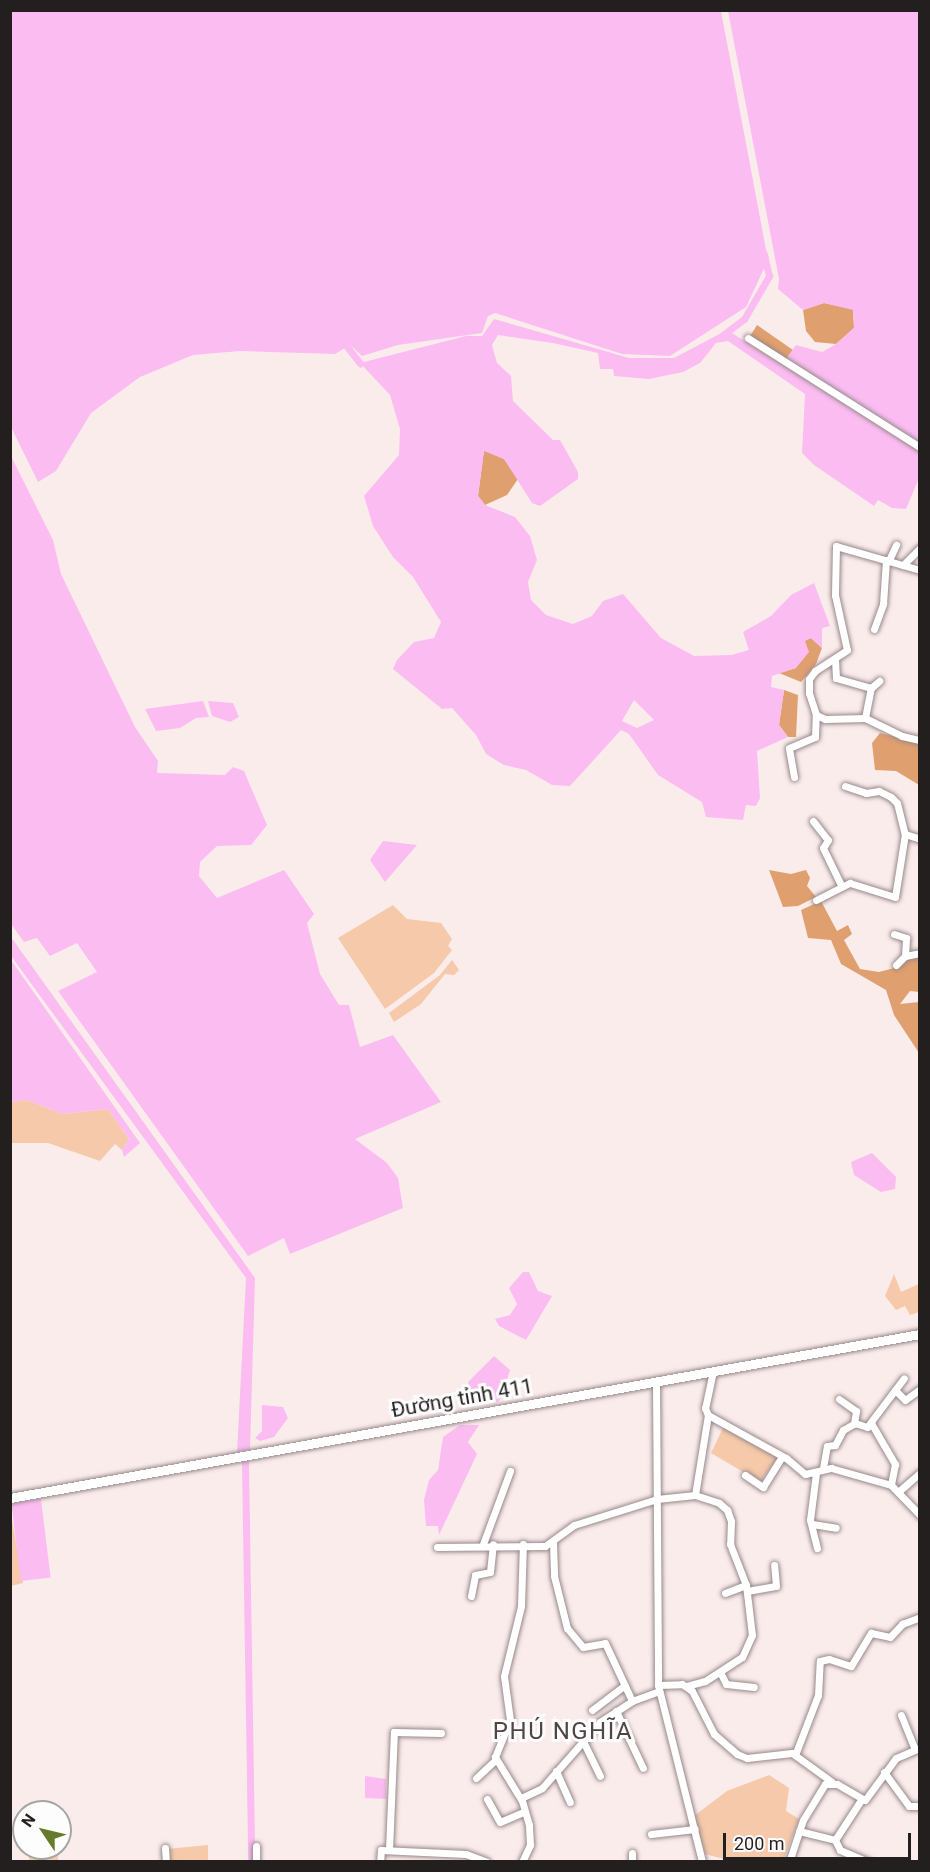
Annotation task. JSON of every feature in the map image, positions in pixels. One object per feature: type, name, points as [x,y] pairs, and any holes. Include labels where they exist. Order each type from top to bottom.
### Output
[{"type":"main road","name":"Đường tỉnh 411","points":[[10,1498],[920,1334]]},
{"type":"street","points":[[747,338],[920,447]]},
{"type":"street","points":[[874,629],[883,604],[888,560],[896,545]]},
{"type":"street","points":[[794,777],[789,748],[815,737],[816,714],[809,679],[847,650],[835,595],[836,546],[920,570]]},
{"type":"street","points":[[903,565],[920,548]]},
{"type":"street","points":[[835,659],[836,678],[871,688]]},
{"type":"street","points":[[865,718],[871,688],[879,681]]},
{"type":"street","points":[[816,714],[825,719],[865,718],[902,736],[920,740]]},
{"type":"street","points":[[816,900],[842,887],[860,883],[894,897],[905,834],[897,803],[879,791],[866,793],[845,786]]},
{"type":"street","points":[[813,820],[828,840],[823,848],[842,887]]},
{"type":"street","points":[[905,834],[920,839]]},
{"type":"street","points":[[894,934],[906,938],[905,956]]},
{"type":"street","points":[[896,965],[905,956],[920,953]]},
{"type":"street","points":[[713,1371],[705,1410],[708,1415],[782,1456],[805,1474],[816,1473],[824,1468],[855,1473],[891,1485],[920,1515]]},
{"type":"street","points":[[824,1468],[827,1446],[835,1445],[843,1430],[854,1424],[867,1427],[904,1378]]},
{"type":"street","points":[[656,1382],[658,1688],[702,1862]]},
{"type":"street","points":[[895,1390],[905,1400],[920,1389]]},
{"type":"street","points":[[839,1398],[856,1411],[854,1424]]},
{"type":"street","points":[[695,1495],[708,1415]]},
{"type":"street","points":[[870,1423],[895,1464],[891,1485]]},
{"type":"street","points":[[745,1475],[762,1487],[782,1456]]},
{"type":"street","points":[[483,1544],[510,1471]]},
{"type":"street","points":[[816,1473],[812,1524],[817,1548]]},
{"type":"street","points":[[897,1492],[920,1473]]},
{"type":"street","points":[[440,1547],[553,1543],[574,1525],[657,1499],[695,1495],[727,1510],[730,1544],[747,1588],[752,1613],[749,1646],[742,1657],[705,1681],[686,1686],[658,1688],[616,1711],[582,1739],[542,1788],[520,1798]]},
{"type":"street","points":[[812,1524],[836,1528]]},
{"type":"street","points":[[553,1543],[554,1576],[567,1628],[583,1647],[605,1643],[632,1701]]},
{"type":"street","points":[[471,1596],[477,1574],[490,1572],[493,1544]]},
{"type":"street","points":[[477,1778],[495,1760],[510,1720],[504,1676],[521,1606],[523,1545]]},
{"type":"street","points":[[725,1593],[747,1588],[776,1586],[774,1565]]},
{"type":"street","points":[[795,1755],[818,1695],[820,1661],[829,1659],[851,1666],[872,1633],[890,1637],[902,1624],[920,1617]]},
{"type":"street","points":[[720,1672],[726,1684],[754,1686]]},
{"type":"street","points":[[592,1710],[624,1685]]},
{"type":"street","points":[[686,1686],[696,1696],[714,1734],[737,1754],[747,1758],[795,1755],[861,1800]]},
{"type":"street","points":[[616,1711],[643,1768]]},
{"type":"street","points":[[835,1840],[861,1800],[873,1793],[884,1772],[896,1758],[917,1748],[901,1715]]},
{"type":"street","points":[[380,1862],[385,1850],[394,1732],[441,1733]]},
{"type":"street","points":[[582,1739],[600,1776]]},
{"type":"street","points":[[495,1760],[520,1798],[531,1836],[522,1862]]},
{"type":"street","points":[[556,1771],[570,1802]]},
{"type":"street","points":[[884,1772],[909,1806],[920,1806]]},
{"type":"street","points":[[789,1862],[799,1831],[814,1799],[825,1784],[832,1782]]},
{"type":"street","points":[[487,1799],[500,1822],[524,1812]]},
{"type":"street","points":[[651,1834],[695,1829]]},
{"type":"street","points":[[799,1831],[822,1840],[835,1840]]},
{"type":"street","points":[[835,1840],[840,1850],[868,1862]]},
{"type":"street","points":[[256,1846],[256,1862]]},
{"type":"street","points":[[165,1848],[166,1862]]},
{"type":"street","points":[[385,1850],[487,1862]]},
{"type":"street","points":[[632,1853],[632,1862]]},
{"type":"shaded area","points":[[11,10],[721,11],[768,260],[746,307],[670,356],[622,354],[495,313],[488,316],[482,333],[398,345],[362,356],[350,345],[335,354],[240,351],[193,355],[140,377],[91,413],[56,471],[38,482],[11,427]]},
{"type":"shaded area","points":[[728,11],[919,11],[919,442],[786,359],[796,345],[822,352],[836,344],[854,328],[853,310],[824,303],[803,310],[778,289],[779,279]]},
{"type":"shaded area","points":[[824,303],[853,309],[854,328],[836,344],[815,342],[806,331],[803,310]]},
{"type":"shaded area","points":[[494,319],[629,358],[674,358],[727,330],[919,451],[919,478],[906,509],[892,508],[878,500],[874,506],[814,465],[802,453],[805,394],[728,341],[716,343],[700,363],[683,372],[649,379],[614,376],[613,369],[600,369],[598,353],[553,343],[498,335],[492,345],[497,363],[511,376],[513,401],[553,440],[560,440],[578,472],[578,479],[540,506],[532,503],[504,459],[484,451],[478,496],[485,505],[515,517],[530,536],[537,560],[528,582],[531,600],[546,615],[573,624],[592,616],[603,601],[623,594],[661,638],[694,656],[731,655],[749,650],[743,632],[771,616],[791,595],[814,583],[830,626],[822,628],[822,648],[811,638],[805,641],[809,652],[796,668],[772,676],[771,687],[784,690],[779,725],[788,737],[757,751],[760,798],[756,806],[746,805],[743,820],[706,817],[702,802],[658,775],[629,734],[621,730],[570,786],[552,785],[526,770],[504,765],[486,754],[476,735],[452,708],[442,709],[393,669],[397,660],[414,642],[434,638],[441,622],[413,577],[393,557],[373,526],[364,496],[399,455],[400,429],[390,395],[360,363],[466,336],[482,336]],"holes":[[[634,700],[654,720],[637,728],[622,721]]]},
{"type":"shaded area","points":[[757,325],[793,350],[786,359],[749,338]]},
{"type":"shaded area","points":[[484,450],[504,459],[518,479],[507,495],[485,505],[478,496]]},
{"type":"shaded area","points":[[11,456],[53,540],[61,574],[135,727],[158,761],[157,773],[225,775],[233,767],[244,771],[267,825],[251,845],[217,846],[200,862],[199,876],[217,898],[284,870],[314,914],[307,923],[320,974],[339,1005],[349,1005],[360,1047],[393,1035],[441,1102],[355,1139],[387,1163],[398,1178],[403,1208],[290,1254],[284,1238],[248,1256],[58,991],[97,972],[77,943],[50,956],[37,938],[24,942],[11,924]]},
{"type":"shaded area","points":[[811,638],[822,648],[816,664],[801,682],[779,673],[796,668],[804,641]]},
{"type":"shaded area","points":[[784,690],[798,695],[796,737],[788,737],[779,725]]},
{"type":"shaded area","points":[[203,701],[209,717],[196,718],[180,728],[156,731],[145,709]]},
{"type":"shaded area","points":[[208,701],[233,703],[239,717],[230,722],[212,716]]},
{"type":"shaded area","points":[[880,733],[920,743],[919,785],[896,771],[875,770],[872,743]]},
{"type":"shaded area","points":[[383,841],[417,845],[385,882],[370,860]]},
{"type":"shaded area","points":[[769,870],[791,874],[806,870],[810,878],[807,886],[816,897],[798,906],[783,907]]},
{"type":"shaded area","points":[[821,901],[837,931],[848,925],[852,934],[844,940],[860,969],[879,972],[898,967],[908,958],[919,955],[919,992],[910,991],[900,1004],[919,1002],[919,1053],[894,1015],[886,990],[841,964],[831,940],[808,938],[801,910]]},
{"type":"shaded area","points":[[393,905],[407,919],[441,923],[452,939],[448,946],[452,950],[434,973],[385,1009],[338,938]]},
{"type":"shaded area","points":[[11,937],[255,1278],[250,1450],[237,1452],[246,1278],[11,956]]},
{"type":"shaded area","points":[[11,960],[140,1143],[124,1157],[122,1150],[129,1139],[108,1109],[63,1114],[27,1100],[11,1102]]},
{"type":"shaded area","points":[[452,960],[459,970],[454,975],[445,974],[421,1004],[394,1022],[389,1013],[440,975]]},
{"type":"shaded area","points":[[27,1100],[63,1114],[108,1109],[129,1139],[122,1150],[115,1144],[100,1161],[48,1143],[11,1143],[10,1102]]},
{"type":"shaded area","points":[[872,1153],[896,1177],[895,1189],[881,1192],[854,1175],[851,1162]]},
{"type":"shaded area","points":[[523,1272],[529,1272],[538,1291],[552,1296],[526,1340],[499,1326],[495,1319],[510,1315],[517,1304],[509,1288]]},
{"type":"shaded area","points":[[894,1274],[901,1292],[919,1284],[919,1312],[910,1315],[905,1306],[896,1310],[885,1296]]},
{"type":"shaded area","points":[[494,1356],[510,1370],[502,1397],[498,1402],[474,1405],[468,1382]]},
{"type":"shaded area","points":[[262,1405],[283,1407],[288,1418],[274,1437],[260,1441],[255,1438],[262,1431]]},
{"type":"shaded area","points":[[460,1425],[479,1425],[468,1442],[477,1454],[439,1535],[438,1526],[426,1526],[424,1500],[429,1480],[438,1470],[443,1437]]},
{"type":"shaded area","points":[[724,1426],[779,1456],[760,1482],[711,1453]]},
{"type":"shaded area","points":[[41,1499],[51,1577],[21,1581],[11,1503]]},
{"type":"shaded area","points":[[10,1508],[23,1583],[11,1586],[10,1583]]},
{"type":"shaded area","points":[[769,1775],[789,1788],[786,1811],[799,1819],[783,1861],[735,1862],[705,1854],[694,1816],[727,1791]]},
{"type":"shaded area","points":[[365,1776],[386,1779],[386,1799],[365,1798]]},
{"type":"shaded area","points":[[208,1845],[208,1861],[168,1861],[167,1849]]},
{"type":"shaded area","points":[[29,1860],[58,1860],[58,1861]]},
{"type":"waterway","points":[[724,334],[744,319],[769,276],[764,254]]},
{"type":"waterway","points":[[341,339],[360,363]]},
{"type":"waterway","points":[[245,1463],[251,1862]]},
{"type":"district","name":"PHÚ NGHĨA","points":[[563,1732]]}]
